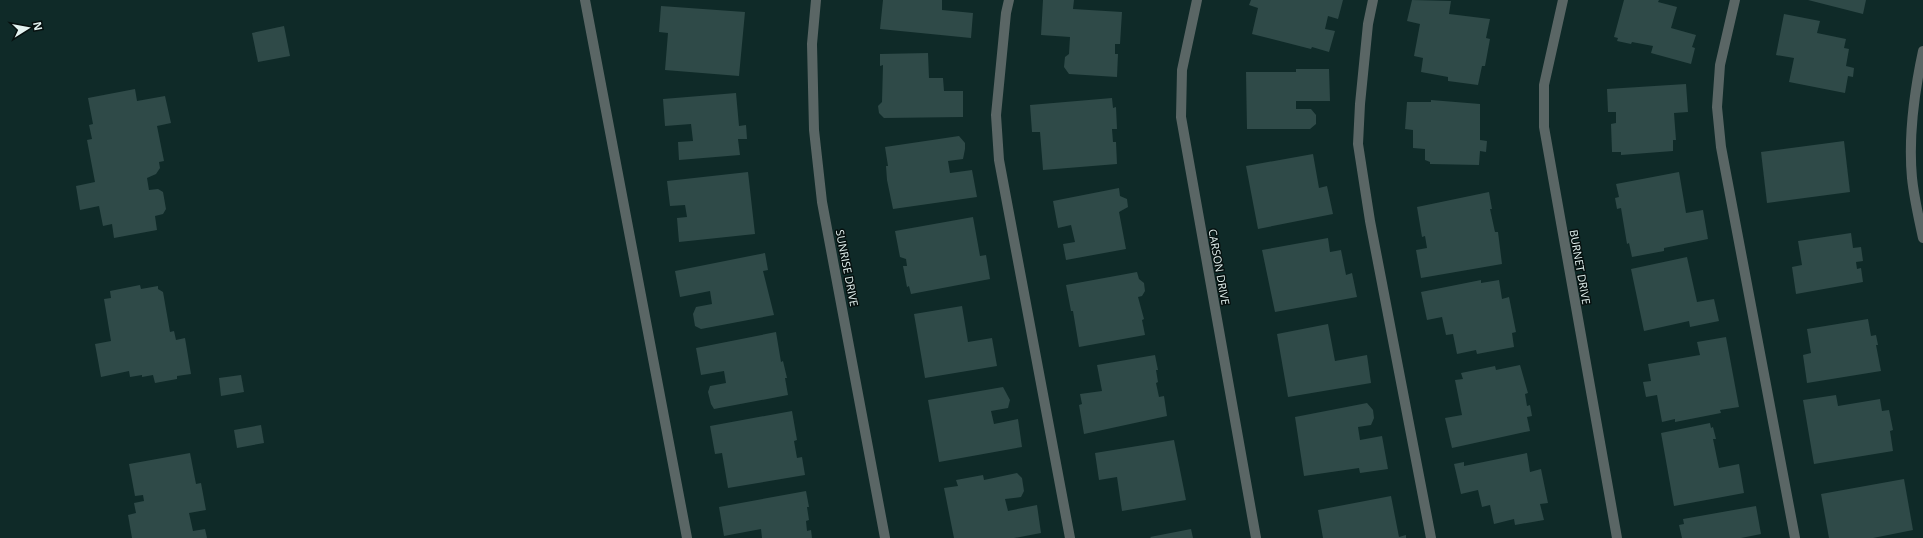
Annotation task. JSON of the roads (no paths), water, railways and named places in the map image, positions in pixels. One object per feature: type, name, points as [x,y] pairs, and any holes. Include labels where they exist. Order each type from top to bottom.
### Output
[{"type":"street","points":[[585,0],[686,538]]},
{"type":"street","name":"SUNRISE DRIVE","points":[[816,0],[812,44],[814,130],[822,202],[885,538]]},
{"type":"street","points":[[1010,0],[1005,21],[996,115],[999,160],[1070,538]]},
{"type":"street","name":"CARSON DRIVE","points":[[1197,0],[1182,70],[1181,117],[1256,538]]},
{"type":"street","points":[[1373,0],[1367,32],[1360,104],[1358,144],[1370,221],[1431,538]]},
{"type":"street","name":"BURNET DRIVE","points":[[1563,0],[1544,85],[1544,127],[1617,538]]},
{"type":"street","points":[[1735,0],[1720,65],[1717,107],[1721,147],[1795,538]]},
{"type":"street","points":[[1923,51],[1916,85],[1911,131],[1912,179],[1923,238]]}]
